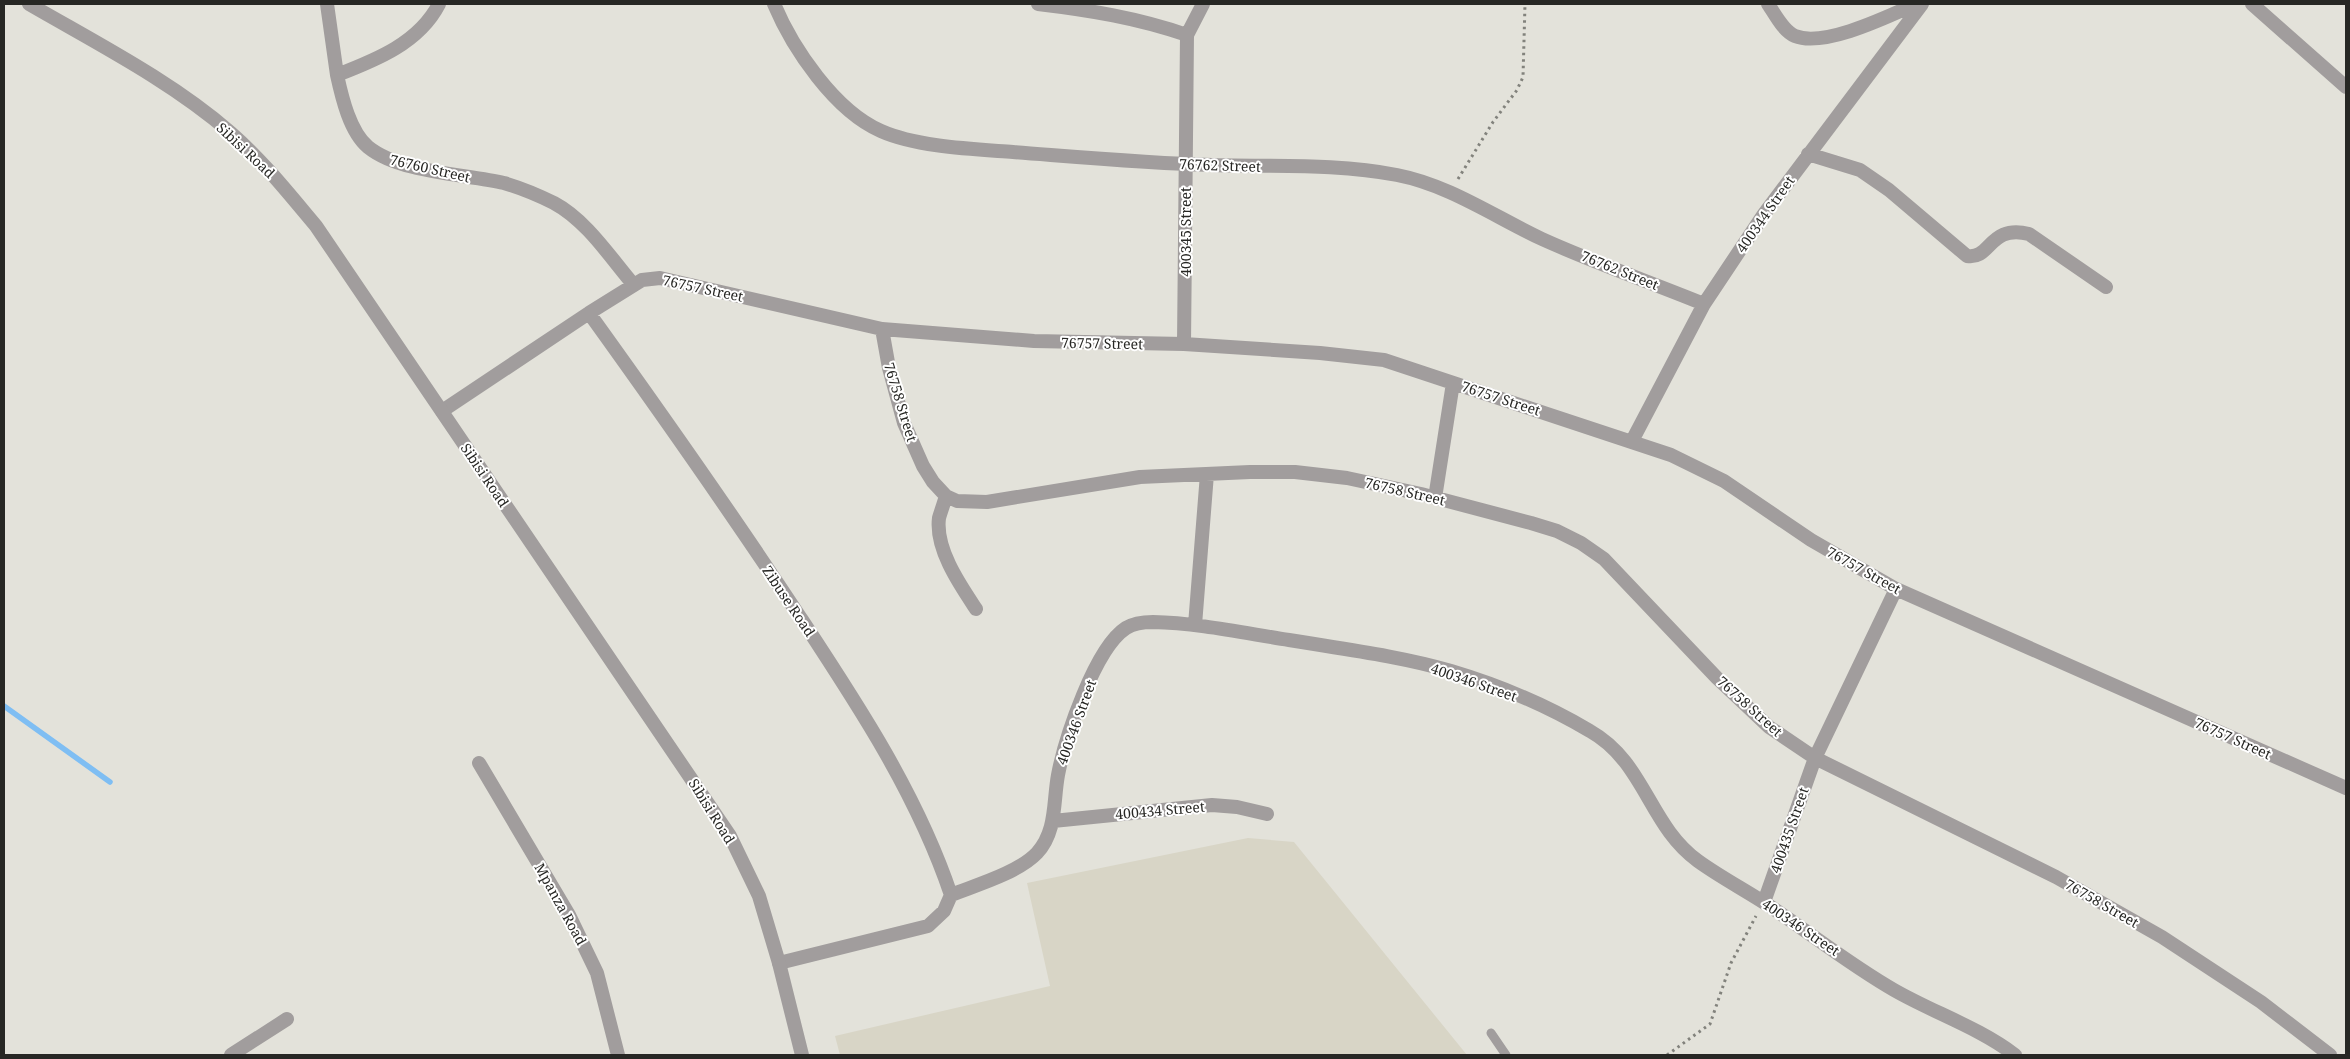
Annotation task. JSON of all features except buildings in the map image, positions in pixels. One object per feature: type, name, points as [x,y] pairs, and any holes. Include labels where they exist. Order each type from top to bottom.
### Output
[{"type":"street","name":"Sibisi Road","points":[[29,4],[150,75],[232,133],[273,173],[316,226],[730,836],[758,896],[779,963],[802,1055]]},
{"type":"street","name":"76760 Street","points":[[326,4],[342,100],[351,122],[367,146],[385,158],[431,171],[504,184],[527,191],[556,204],[583,226],[633,284]]},
{"type":"street","points":[[337,75],[371,62],[396,48],[415,34],[432,17],[439,4]]},
{"type":"street","name":"76762 Street","points":[[774,4],[817,76],[848,110],[880,131],[904,139],[970,149],[1185,164],[1366,170],[1416,180],[1451,193],[1544,240],[1704,304]]},
{"type":"street","points":[[1038,4],[1073,6],[1158,25],[1186,35]]},
{"type":"street","name":"400345 Street","points":[[1184,344],[1186,35],[1203,4]]},
{"type":"street","points":[[1768,4],[1786,30],[1794,36],[1806,39],[1850,30],[1916,4]]},
{"type":"street","name":"400344 Street","points":[[1632,441],[1704,304],[1764,214],[1922,4]]},
{"type":"street","points":[[2252,4],[2346,87]]},
{"type":"street","points":[[1808,154],[1860,170],[1889,190],[1966,256],[1978,255],[2003,234],[2018,231],[2029,234],[2106,287]]},
{"type":"street","name":"76757 Street","points":[[589,313],[633,284],[652,278],[674,280],[882,329],[1034,341],[1184,344],[1320,353],[1384,360],[1671,455],[1724,481],[1811,540],[1896,588],[2346,788]]},
{"type":"street","points":[[442,411],[589,313]]},
{"type":"street","name":"Zibuse Road","points":[[589,313],[708,480],[854,700],[909,796],[937,854],[951,895]]},
{"type":"street","name":"76758 Street","points":[[882,329],[889,368],[904,423],[923,466],[933,482],[946,496],[956,501],[987,502],[1140,477],[1295,472],[1347,478],[1435,498],[1557,531],[1581,543],[1604,559],[1717,678],[1769,727],[1814,758],[2056,877],[2154,933],[2261,1002],[2330,1055]]},
{"type":"street","points":[[1435,498],[1453,383]]},
{"type":"street","points":[[1195,625],[1207,474]]},
{"type":"street","points":[[946,496],[939,520],[942,546],[955,576],[976,609]]},
{"type":"street","name":"400435 Street","points":[[1764,902],[1814,758],[1896,588]]},
{"type":"street","name":"400346 Street","points":[[951,895],[1030,860],[1045,842],[1053,821],[1057,779],[1062,755],[1086,691],[1116,635],[1130,625],[1149,622],[1195,625],[1361,651],[1452,671],[1517,696],[1573,721],[1611,745],[1628,762],[1658,817],[1674,839],[1696,860],[1764,902],[1890,988],[1921,1005],[1972,1028],[1997,1042],[2014,1055]]},
{"type":"street","name":"Mpanza Road","points":[[479,764],[569,915],[597,972],[618,1055]]},
{"type":"street","name":"400434 Street","points":[[1053,821],[1212,805],[1237,806],[1267,814]]},
{"type":"street","points":[[779,963],[928,926],[944,911],[951,895]]},
{"type":"street","points":[[231,1055],[288,1019]]},
{"type":"lane","points":[[1491,1033],[1506,1055]]},
{"type":"path","points":[[1451,193],[1493,122],[1523,77],[1525,4]]},
{"type":"path","points":[[1667,1055],[1710,1024],[1731,963],[1764,902]]},
{"type":"shaded area","points":[[1248,838],[1294,842],[1467,1055],[840,1055],[835,1036],[1050,986],[1027,883]]},
{"type":"waterway","points":[[4,706],[110,782]]}]
